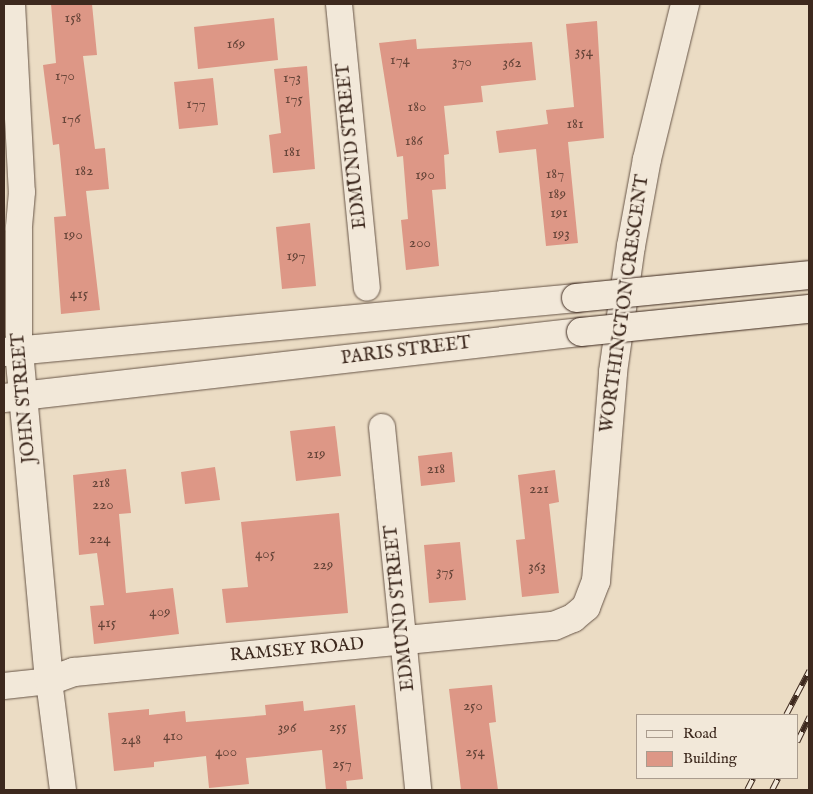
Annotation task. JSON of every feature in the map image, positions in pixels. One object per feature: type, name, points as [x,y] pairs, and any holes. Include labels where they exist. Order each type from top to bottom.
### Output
[{"type":"main road","name":"WORTHINGTON CRESCENT","points":[[586,607],[596,581],[614,372],[631,246],[647,160],[685,4]]},
{"type":"main road","name":"PARIS STREET","points":[[12,351],[809,275]]},
{"type":"main road","name":"PARIS STREET","points":[[14,397],[581,332],[809,309]]},
{"type":"main road","name":"JOHN STREET","points":[[12,351],[14,397],[49,681]]},
{"type":"main road","name":"RAMSEY ROAD","points":[[49,681],[74,672],[554,626],[573,618],[586,607]]},
{"type":"street","name":"JOHN STREET","points":[[12,4],[22,192],[18,295],[12,351]]},
{"type":"street","name":"EDMUND STREET","points":[[339,4],[367,288]]},
{"type":"street","name":"EDMUND STREET","points":[[382,427],[418,790]]},
{"type":"street","name":"JOHN STREET","points":[[49,681],[63,790]]},
{"type":"street","name":"RAMSEY ROAD","points":[[4,686],[49,681]]},
{"type":"building","points":[[51,4],[92,4],[97,55],[83,56],[95,149],[105,148],[109,189],[86,191],[100,310],[61,314],[54,217],[66,216],[59,144],[53,145],[43,65],[56,63]]},
{"type":"building","points":[[274,18],[278,60],[198,69],[194,27]]},
{"type":"building","points":[[597,21],[604,138],[568,142],[578,243],[546,246],[536,149],[499,153],[496,131],[548,124],[546,110],[574,107],[566,24]]},
{"type":"building","points":[[416,39],[417,49],[532,42],[536,80],[481,86],[483,102],[444,106],[449,154],[444,155],[446,189],[432,190],[439,266],[406,270],[401,220],[408,219],[403,156],[397,157],[379,43]]},
{"type":"building","points":[[307,66],[315,169],[273,173],[269,135],[281,133],[274,69]]},
{"type":"building","points":[[213,78],[218,125],[179,129],[174,82]]},
{"type":"building","points":[[310,223],[316,286],[282,289],[276,227]]},
{"type":"building","points":[[335,426],[341,476],[296,481],[290,431]]},
{"type":"building","points":[[452,452],[455,482],[421,486],[418,456]]},
{"type":"building","points":[[215,467],[220,500],[185,504],[181,472]]},
{"type":"building","points":[[126,469],[131,513],[119,514],[126,593],[173,588],[179,634],[94,644],[90,606],[104,605],[97,553],[79,555],[73,475]]},
{"type":"building","points":[[555,470],[559,502],[549,504],[559,593],[522,597],[516,540],[525,539],[518,475]]},
{"type":"building","points":[[339,513],[348,613],[226,623],[222,589],[248,587],[241,522]]},
{"type":"building","points":[[460,542],[466,600],[429,603],[424,545]]},
{"type":"building","points":[[492,685],[496,722],[489,723],[498,790],[461,790],[449,689]]},
{"type":"building","points":[[303,701],[304,711],[355,705],[363,779],[346,781],[347,790],[326,790],[322,750],[246,758],[249,784],[209,788],[206,756],[154,762],[154,767],[114,771],[108,713],[149,709],[149,715],[185,711],[186,722],[266,715],[265,705]]},
{"type":"railway","points":[[787,714],[809,671]]},
{"type":"railway","points":[[798,740],[809,717]]},
{"type":"railway","points":[[747,790],[752,779]]},
{"type":"railway","points":[[772,790],[778,779]]}]
